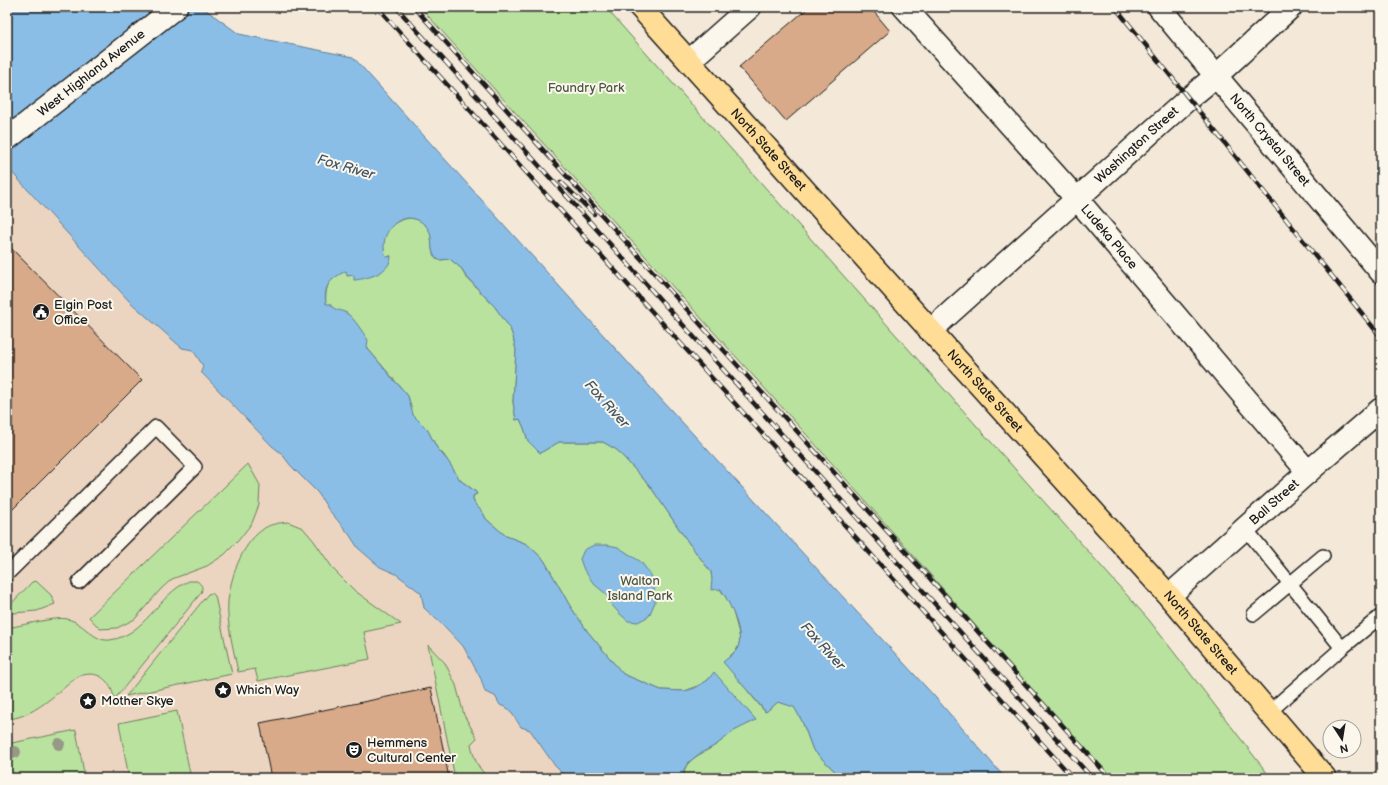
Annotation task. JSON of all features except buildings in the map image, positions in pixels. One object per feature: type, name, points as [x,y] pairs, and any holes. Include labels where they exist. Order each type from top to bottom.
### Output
[{"type":"main road","name":"North State Street","points":[[640,7],[1169,596],[1326,778]]},
{"type":"street","name":"West Highland Avenue","points":[[7,139],[176,7]]},
{"type":"street","points":[[689,62],[750,7]]},
{"type":"street","name":"Ludeka Place","points":[[904,7],[1077,198],[1308,472]]},
{"type":"street","name":"North Crystal Street","points":[[1159,7],[1381,272]]},
{"type":"street","name":"Washington Street","points":[[930,331],[1077,198],[1216,76],[1290,7]]},
{"type":"street","name":"Ball Street","points":[[1169,596],[1381,409]]},
{"type":"lane","points":[[7,574],[156,428],[195,467],[79,582]]},
{"type":"lane","points":[[1245,528],[1342,648]]},
{"type":"lane","points":[[1254,614],[1323,556]]},
{"type":"lane","points":[[1269,712],[1381,616]]},
{"type":"shaded area","points":[[7,167],[129,301],[193,350],[203,366],[201,372],[272,446],[281,453],[291,466],[318,493],[328,509],[349,534],[358,548],[380,567],[396,574],[421,593],[424,608],[463,646],[481,679],[485,692],[495,696],[500,705],[509,709],[521,727],[530,730],[555,766],[567,778],[7,778]]},
{"type":"green space","name":"Foundry Park","points":[[420,7],[605,7],[1149,620],[1271,778],[1110,778],[814,443]]},
{"type":"green space","name":"Walton Island Park","points":[[410,218],[420,221],[426,225],[431,237],[432,250],[437,259],[450,259],[462,269],[465,276],[495,307],[510,328],[516,350],[513,402],[516,420],[520,419],[528,441],[540,453],[559,442],[603,442],[617,450],[650,486],[688,542],[711,572],[712,579],[728,600],[733,612],[740,640],[738,648],[724,662],[765,712],[778,702],[794,706],[802,721],[813,750],[842,778],[684,778],[684,772],[689,762],[737,729],[756,720],[711,676],[702,684],[685,691],[661,690],[623,674],[588,632],[570,606],[544,560],[527,544],[506,536],[486,519],[473,500],[473,496],[477,494],[475,491],[460,480],[444,455],[437,448],[427,429],[413,415],[408,396],[368,349],[347,313],[326,305],[327,289],[332,279],[346,270],[391,256],[386,257],[384,249],[383,242],[387,231],[396,222]]},
{"type":"green space","points":[[248,464],[260,485],[259,505],[252,523],[238,541],[224,555],[207,566],[172,579],[161,589],[135,619],[117,628],[100,629],[89,617]]},
{"type":"green space","points":[[288,522],[303,528],[334,570],[355,591],[401,624],[364,632],[370,659],[258,681],[255,669],[238,672],[228,618],[229,592],[238,562],[248,544],[255,536],[268,526]]},
{"type":"green space","points":[[36,581],[51,595],[55,604],[37,611],[13,613],[10,611],[10,605],[32,582]]},
{"type":"green space","points":[[189,581],[197,581],[202,586],[201,593],[115,698],[110,686],[103,678],[94,674],[83,675],[76,678],[38,708],[15,718],[7,719],[7,628],[62,618],[73,621],[93,635],[104,640],[122,637],[143,623],[169,595],[178,587]]},
{"type":"green space","points":[[212,593],[215,596],[232,674],[126,696],[208,594]]},
{"type":"green space","points":[[428,645],[445,663],[456,685],[464,715],[477,738],[471,744],[476,762],[488,777],[493,774],[495,778],[455,778]]},
{"type":"green space","points":[[177,711],[191,778],[129,778],[119,723]]},
{"type":"green space","points":[[76,730],[85,778],[7,778],[7,744]]},
{"type":"water","name":"Fox River","points":[[7,7],[202,7],[239,34],[353,57],[659,397],[936,698],[1005,778],[842,778],[813,750],[802,721],[794,707],[778,702],[766,712],[723,662],[736,651],[739,643],[738,627],[728,602],[721,589],[711,590],[711,572],[688,542],[650,486],[617,450],[603,442],[559,442],[540,453],[528,441],[520,419],[516,420],[513,402],[516,350],[510,328],[495,307],[465,275],[462,269],[450,259],[439,260],[435,257],[432,249],[429,229],[425,225],[417,220],[409,218],[401,220],[394,224],[388,231],[385,239],[384,248],[386,257],[391,256],[390,262],[387,266],[378,274],[360,279],[354,280],[354,275],[347,276],[346,271],[340,274],[332,280],[327,288],[325,298],[326,304],[330,304],[335,309],[346,313],[355,321],[368,340],[368,349],[408,396],[413,415],[427,429],[437,448],[448,461],[460,480],[477,493],[473,496],[473,500],[486,519],[506,536],[527,544],[544,560],[570,606],[588,632],[623,674],[661,690],[685,691],[695,688],[708,680],[714,672],[756,720],[734,731],[716,745],[699,754],[689,762],[684,769],[684,778],[567,778],[555,766],[530,730],[521,727],[509,709],[500,705],[495,696],[485,692],[481,679],[463,646],[424,608],[421,593],[396,574],[380,567],[358,548],[349,534],[328,509],[318,493],[291,466],[281,453],[272,446],[201,372],[203,366],[193,350],[182,348],[129,301],[7,167]]},
{"type":"water","points":[[594,545],[618,547],[641,562],[651,575],[654,587],[655,602],[649,616],[638,622],[628,621],[611,604],[606,594],[594,584],[584,570],[580,559],[584,550]]},
{"type":"railway","points":[[377,7],[1073,778]]},
{"type":"railway","points":[[396,7],[1092,778]]},
{"type":"railway","points":[[414,7],[1110,778]]},
{"type":"railway","points":[[1115,7],[1381,337]]},
{"type":"railway","points":[[561,182],[594,214]]},
{"type":"place","name":"Elgin Post Office","points":[[41,312]]},
{"type":"place","name":"Which Way","points":[[223,690]]},
{"type":"place","name":"Mother Skye","points":[[88,701]]},
{"type":"place","name":"Hemmens Cultural Center","points":[[354,750]]}]
